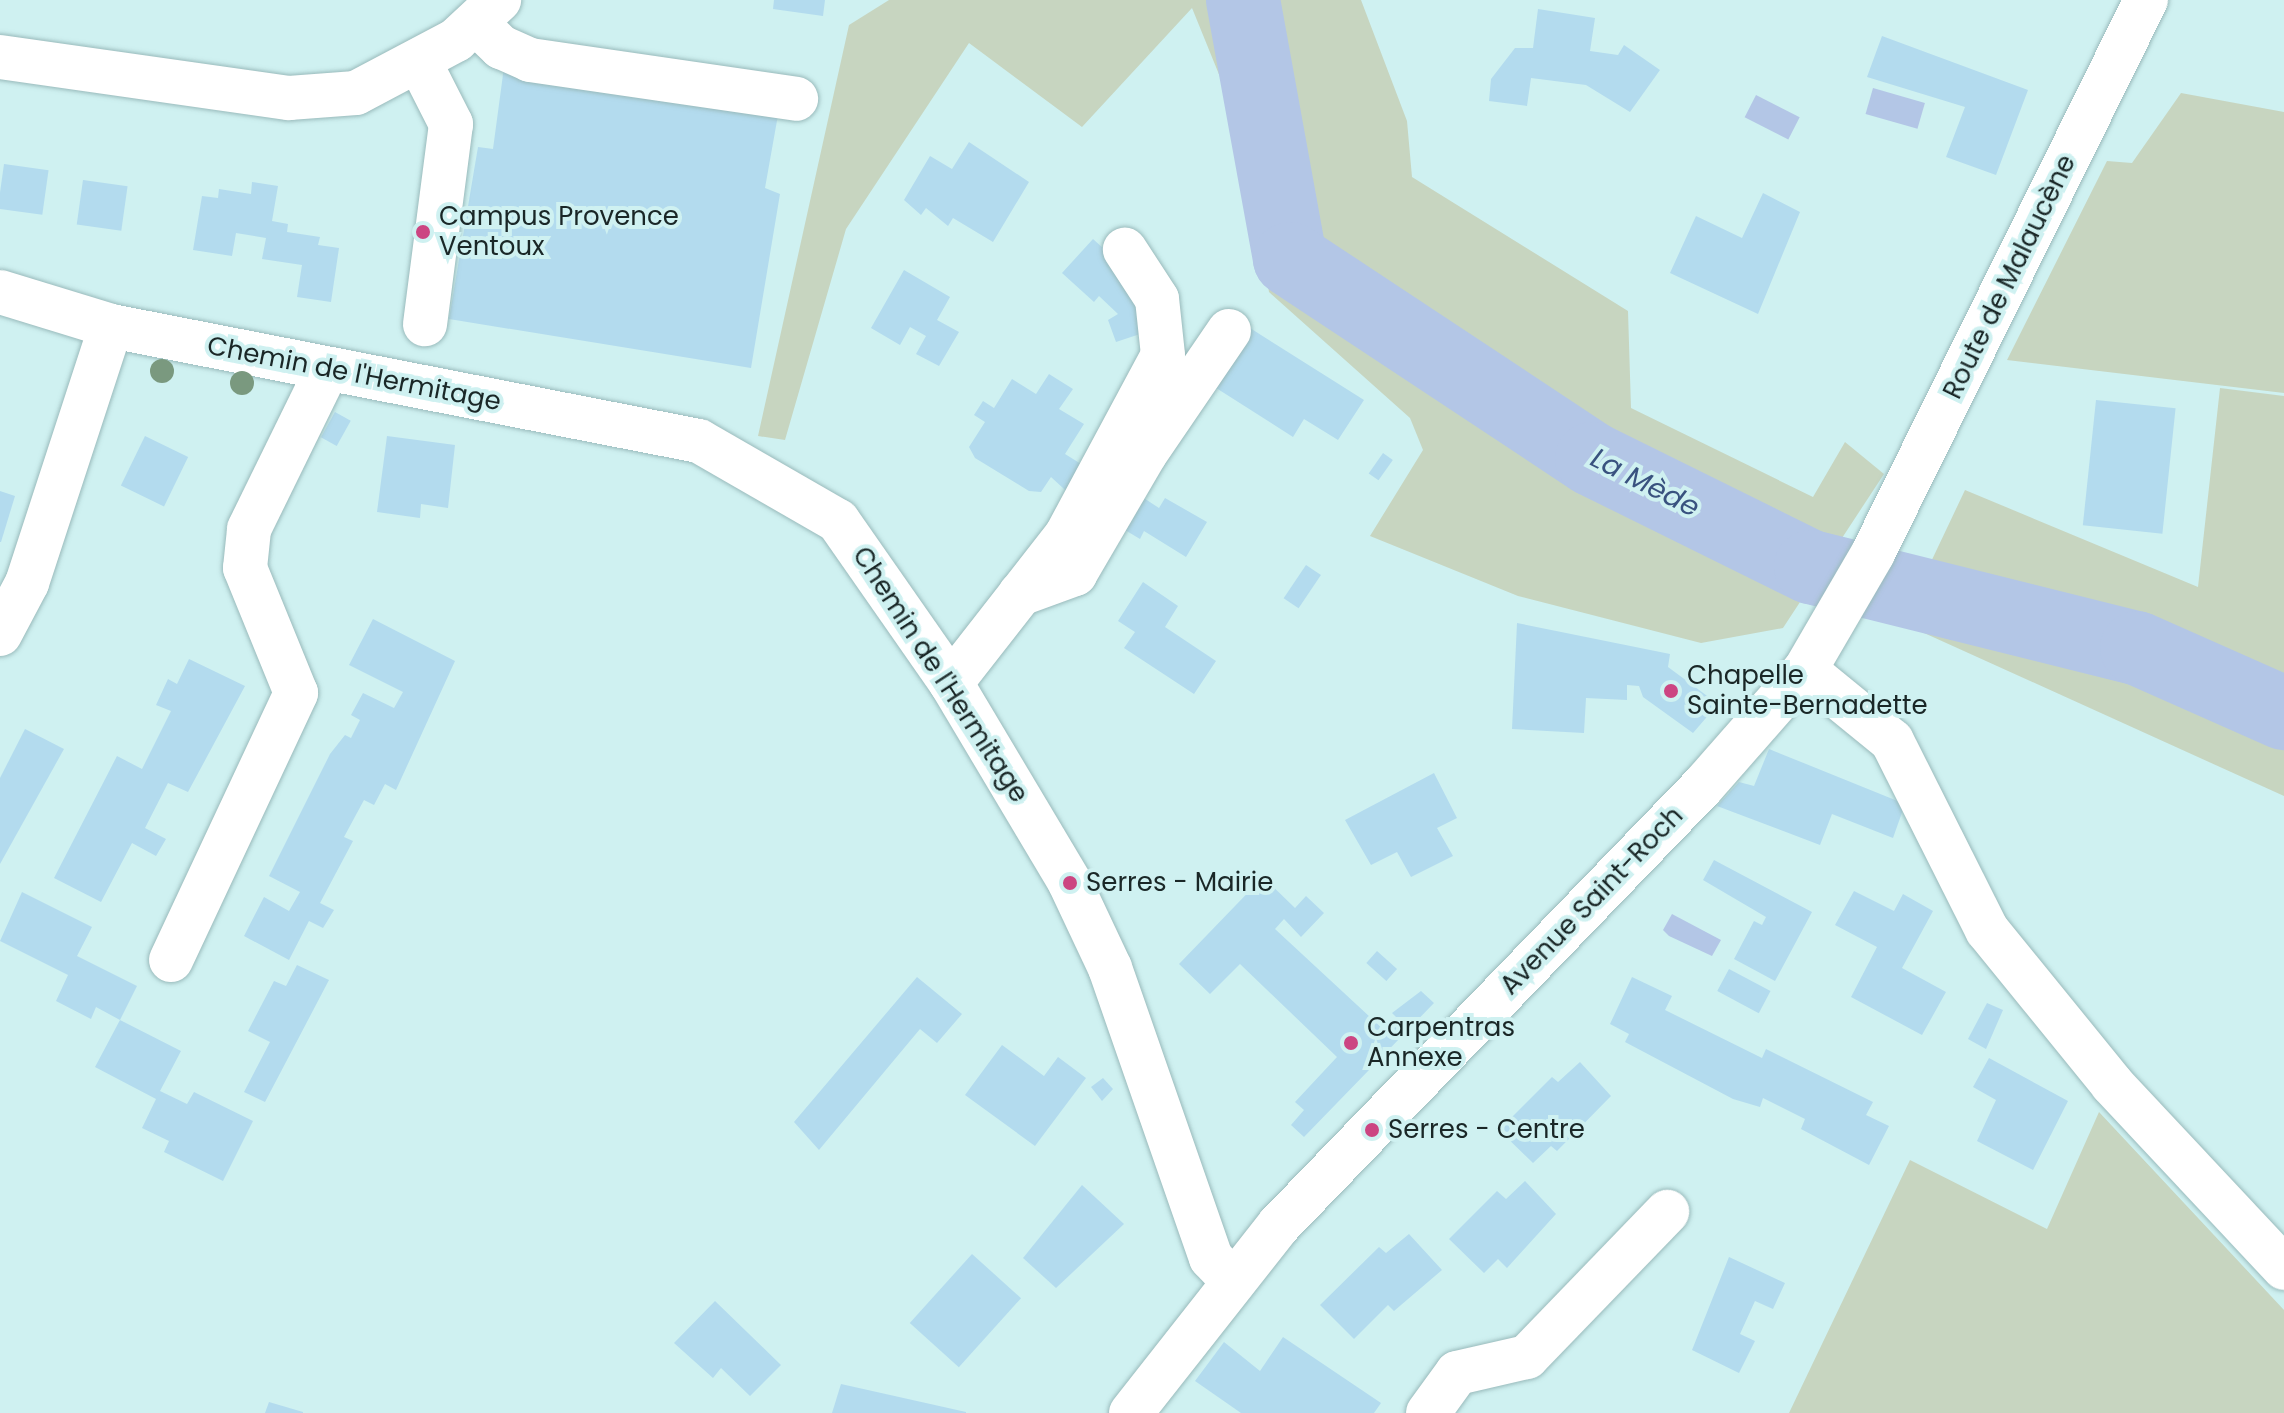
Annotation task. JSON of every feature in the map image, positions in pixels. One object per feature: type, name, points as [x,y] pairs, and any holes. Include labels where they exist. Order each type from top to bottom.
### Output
[{"type":"street","name":"Route de Malaucène","points":[[1873,553],[2146,0]]},
{"type":"street","points":[[0,57],[289,98],[356,93],[419,61],[488,12],[501,47],[530,60],[796,99]]},
{"type":"street","points":[[419,61],[451,124],[425,324]]},
{"type":"street","points":[[951,683],[1066,536],[1163,355],[1157,299],[1125,250]]},
{"type":"street","name":"Chemin de l'Hermitage","points":[[0,292],[111,326],[699,441],[838,521],[951,683],[1070,883],[1110,968],[1211,1258],[1231,1279]]},
{"type":"street","points":[[0,634],[27,583],[111,326]]},
{"type":"street","points":[[1020,594],[1075,574],[1145,454],[1229,331]]},
{"type":"street","points":[[171,960],[296,693],[245,568],[249,529],[327,370]]},
{"type":"street","name":"Avenue Saint-Roch","points":[[1131,1413],[1231,1279],[1703,786],[1805,670],[1837,624],[1873,553]]},
{"type":"street","points":[[1805,670],[1892,741],[1987,930],[2112,1084],[2284,1268]]},
{"type":"street","points":[[1428,1413],[1457,1373],[1527,1357],[1667,1212]]},
{"type":"green space","points":[[889,0],[1361,0],[1407,121],[1412,177],[1628,311],[1631,408],[1813,497],[1845,442],[1884,474],[1783,628],[1701,643],[1518,596],[1370,536],[1423,450],[1410,418],[1269,292],[1242,131],[1192,8],[1082,127],[969,43],[846,229],[785,440],[758,436],[849,25]]},
{"type":"green space","points":[[2181,93],[2284,112],[2284,393],[2007,360],[2107,161],[2132,163]]},
{"type":"green space","points":[[2220,388],[2284,396],[2284,796],[1902,623],[1965,490],[2198,587]]},
{"type":"green space","points":[[2099,1112],[2284,1310],[2284,1413],[1789,1413],[1910,1160],[2047,1229]]},
{"type":"water","points":[[1873,88],[1925,103],[1917,129],[1866,114]]},
{"type":"water","points":[[1756,95],[1800,117],[1788,140],[1745,117]]},
{"type":"water","points":[[1672,914],[1721,940],[1712,956],[1669,936],[1663,930]]},
{"type":"building","points":[[774,0],[825,0],[823,16],[773,9]]},
{"type":"building","points":[[1538,9],[1595,18],[1590,51],[1618,55],[1624,45],[1660,70],[1630,112],[1586,85],[1531,78],[1527,106],[1489,101],[1491,79],[1515,48],[1533,48]]},
{"type":"building","points":[[1882,36],[2028,90],[1996,175],[1946,157],[1965,107],[1867,77]]},
{"type":"building","points":[[504,67],[778,115],[765,188],[780,194],[751,368],[449,319],[478,147],[493,149]]},
{"type":"building","points":[[969,142],[1029,182],[993,242],[953,218],[948,226],[926,208],[921,215],[904,200],[930,156],[952,169]]},
{"type":"building","points":[[4,164],[49,170],[42,215],[0,209]]},
{"type":"building","points":[[83,180],[128,186],[121,231],[77,225]]},
{"type":"building","points":[[252,182],[278,186],[272,221],[288,224],[287,232],[320,237],[318,245],[339,248],[331,302],[297,297],[302,265],[262,259],[266,238],[236,233],[232,256],[193,250],[202,196],[218,198],[219,189],[251,194]]},
{"type":"building","points":[[1763,193],[1800,212],[1758,314],[1670,273],[1696,216],[1742,238]]},
{"type":"building","points":[[1093,239],[1125,268],[1155,329],[1116,342],[1108,320],[1118,314],[1099,296],[1094,302],[1062,273]]},
{"type":"building","points":[[904,270],[950,297],[937,320],[959,332],[939,366],[916,354],[926,336],[910,327],[900,345],[871,328]]},
{"type":"building","points":[[1250,328],[1364,400],[1338,440],[1304,419],[1293,437],[1213,386]]},
{"type":"building","points":[[1049,374],[1073,389],[1059,409],[1084,424],[1065,454],[1094,472],[1076,500],[1051,477],[1041,492],[1029,491],[975,458],[969,447],[985,422],[974,415],[983,401],[994,408],[1012,379],[1036,394]]},
{"type":"building","points":[[2096,400],[2176,408],[2162,534],[2083,525]]},
{"type":"building","points":[[335,412],[351,421],[337,446],[321,437]]},
{"type":"building","points":[[145,436],[188,457],[164,506],[121,485]]},
{"type":"building","points":[[387,436],[455,445],[448,508],[421,504],[420,518],[377,512]]},
{"type":"building","points":[[1383,453],[1393,460],[1378,480],[1369,473]]},
{"type":"building","points":[[0,491],[15,496],[1,542],[0,542]]},
{"type":"building","points":[[1139,495],[1159,508],[1165,498],[1207,522],[1186,557],[1144,531],[1140,539],[1120,527]]},
{"type":"building","points":[[1306,565],[1321,575],[1299,608],[1284,598]]},
{"type":"building","points":[[1143,582],[1178,606],[1165,627],[1216,661],[1194,694],[1124,648],[1135,632],[1118,621]]},
{"type":"building","points":[[373,619],[455,661],[396,790],[385,784],[374,805],[364,800],[344,837],[353,841],[320,903],[334,910],[323,928],[309,921],[289,960],[244,936],[264,897],[289,911],[300,892],[269,876],[330,754],[345,735],[351,738],[360,720],[351,715],[363,693],[394,708],[403,692],[349,665]]},
{"type":"building","points":[[1517,623],[1670,654],[1668,667],[1718,704],[1693,733],[1643,697],[1639,686],[1627,685],[1627,700],[1586,698],[1584,733],[1512,729]]},
{"type":"building","points":[[189,659],[245,686],[188,792],[168,783],[145,828],[166,839],[156,856],[132,843],[101,902],[54,878],[117,756],[142,769],[171,711],[156,705],[168,679],[177,684]]},
{"type":"building","points":[[25,729],[64,749],[0,864],[0,778]]},
{"type":"building","points":[[1769,749],[1905,804],[1893,838],[1832,814],[1820,845],[1717,806],[1739,782],[1754,786]]},
{"type":"building","points":[[1434,773],[1457,818],[1437,828],[1453,856],[1411,877],[1397,852],[1371,865],[1345,820]]},
{"type":"building","points":[[1714,860],[1812,912],[1775,981],[1734,959],[1754,921],[1762,925],[1766,917],[1703,880]]},
{"type":"building","points":[[1263,877],[1295,908],[1306,896],[1324,913],[1301,937],[1284,919],[1275,929],[1384,1030],[1396,1017],[1392,1013],[1421,991],[1434,1003],[1304,1137],[1291,1125],[1304,1110],[1295,1102],[1337,1057],[1240,964],[1210,994],[1179,964]]},
{"type":"building","points":[[1854,891],[1894,911],[1903,894],[1933,911],[1902,968],[1946,992],[1922,1035],[1851,997],[1877,947],[1835,925]]},
{"type":"building","points":[[22,892],[92,927],[77,956],[137,986],[120,1020],[96,1007],[91,1019],[56,1001],[68,975],[0,941]]},
{"type":"building","points":[[1377,951],[1397,969],[1386,981],[1366,963]]},
{"type":"building","points":[[297,965],[329,980],[265,1102],[244,1092],[270,1042],[248,1031],[274,981],[286,986]]},
{"type":"building","points":[[1729,969],[1770,991],[1759,1013],[1717,991]]},
{"type":"building","points":[[917,977],[962,1014],[937,1043],[920,1029],[819,1150],[794,1122]]},
{"type":"building","points":[[1632,977],[1672,996],[1665,1010],[1762,1058],[1766,1049],[1873,1102],[1866,1115],[1889,1126],[1869,1165],[1801,1129],[1805,1119],[1763,1098],[1760,1107],[1733,1099],[1625,1042],[1629,1034],[1610,1024]]},
{"type":"building","points":[[1987,1003],[2003,1010],[1986,1049],[1968,1039]]},
{"type":"building","points":[[120,1020],[181,1051],[160,1091],[187,1104],[194,1092],[253,1121],[223,1181],[164,1152],[169,1141],[142,1128],[156,1099],[95,1067]]},
{"type":"building","points":[[1002,1045],[1044,1076],[1058,1057],[1086,1078],[1035,1146],[965,1095]]},
{"type":"building","points":[[1989,1058],[2068,1101],[2033,1170],[1977,1141],[1996,1100],[1973,1087]]},
{"type":"building","points":[[1580,1062],[1611,1096],[1557,1151],[1551,1146],[1533,1163],[1499,1130],[1552,1077],[1558,1082]]},
{"type":"building","points":[[1103,1078],[1113,1089],[1102,1101],[1091,1087]]},
{"type":"building","points":[[1525,1181],[1556,1214],[1507,1268],[1498,1259],[1484,1273],[1449,1239],[1497,1191],[1506,1199]]},
{"type":"building","points":[[1082,1185],[1124,1224],[1056,1288],[1023,1258]]},
{"type":"building","points":[[1409,1234],[1442,1270],[1394,1311],[1388,1305],[1354,1339],[1320,1305],[1379,1247],[1386,1253]]},
{"type":"building","points":[[972,1254],[1021,1298],[959,1367],[910,1323]]},
{"type":"building","points":[[1729,1257],[1785,1283],[1773,1309],[1755,1301],[1740,1334],[1755,1341],[1739,1373],[1692,1350]]},
{"type":"building","points":[[715,1301],[781,1365],[750,1396],[721,1368],[713,1378],[674,1343]]},
{"type":"building","points":[[1283,1337],[1381,1403],[1374,1413],[1241,1413],[1195,1381],[1224,1342],[1260,1371]]},
{"type":"building","points":[[841,1384],[966,1412],[966,1413],[832,1413]]},
{"type":"building","points":[[269,1402],[303,1412],[303,1413],[265,1413]]},
{"type":"waterway","name":"La Mède","points":[[1243,0],[1290,259],[1592,459],[1811,567],[2137,648],[2284,713]]},
{"type":"place","name":"Campus Provence Ventoux","points":[[423,232]]},
{"type":"place","name":"Chapelle Sainte-Bernadette","points":[[1671,691]]},
{"type":"place","name":"Serres - Mairie","points":[[1070,883]]},
{"type":"place","name":"Carpentras Annexe","points":[[1351,1043]]},
{"type":"place","name":"Serres - Centre","points":[[1372,1130]]}]
